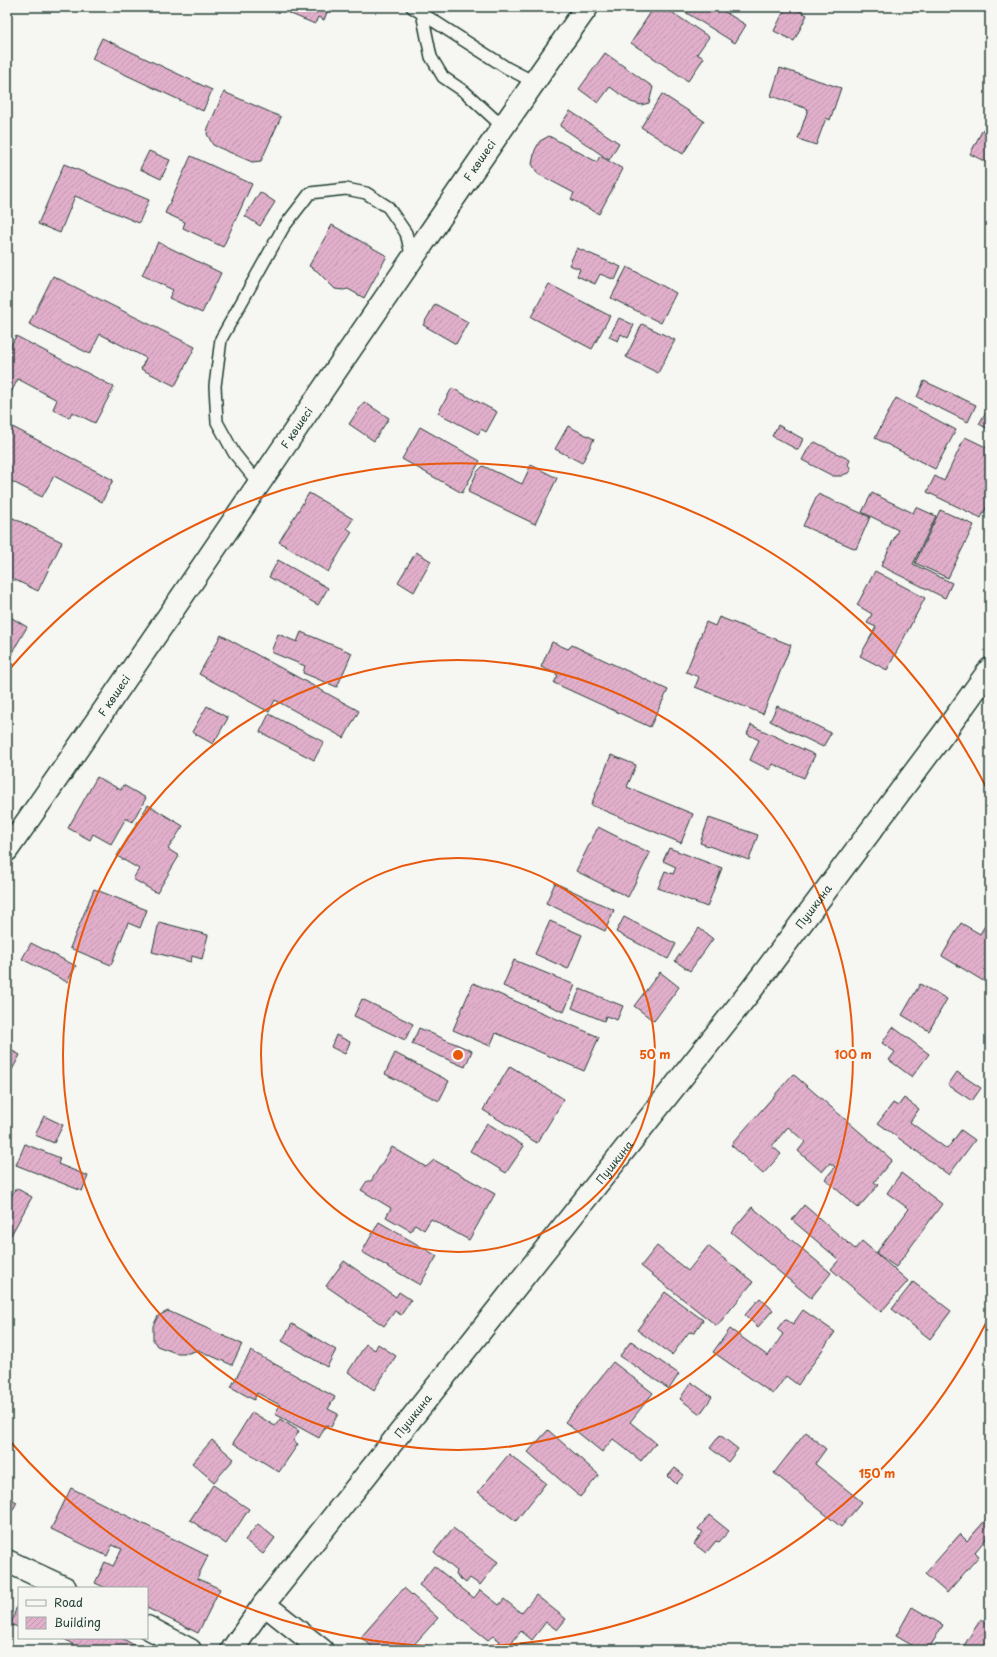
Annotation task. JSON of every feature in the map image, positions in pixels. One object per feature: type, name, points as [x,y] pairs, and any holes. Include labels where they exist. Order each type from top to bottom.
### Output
[{"type":"street","name":"F көшесі","points":[[7,850],[128,677],[258,483],[584,9]]},
{"type":"street","name":"Пушкина","points":[[232,1650],[264,1604],[752,989],[944,733],[990,669]]},
{"type":"street","points":[[7,1561],[63,1587]]},
{"type":"street","points":[[264,1604],[322,1650]]},
{"type":"street","points":[[148,1628],[190,1650]]},
{"type":"lane","points":[[412,7],[507,68],[534,82]]},
{"type":"lane","points":[[422,13],[431,57],[443,77],[465,92],[503,127]]},
{"type":"lane","points":[[258,483],[234,453],[217,422],[214,386],[221,339],[283,228],[310,193],[346,189],[366,193],[388,207],[406,232],[412,258]]},
{"type":"building","points":[[274,7],[329,7],[324,20],[318,17],[315,24]]},
{"type":"building","points":[[654,7],[664,7],[709,37],[697,54],[704,58],[688,81],[631,43]]},
{"type":"building","points":[[677,7],[717,7],[746,25],[735,43]]},
{"type":"building","points":[[786,7],[792,7],[807,15],[794,41],[774,31]]},
{"type":"building","points":[[102,38],[212,90],[203,111],[92,59]]},
{"type":"building","points":[[605,53],[653,87],[649,103],[641,105],[631,102],[610,87],[598,103],[579,89]]},
{"type":"building","points":[[780,68],[841,88],[830,120],[826,118],[816,145],[798,139],[808,109],[771,96]]},
{"type":"building","points":[[224,92],[281,117],[261,161],[252,162],[213,145],[207,134],[208,128]]},
{"type":"building","points":[[662,94],[704,121],[683,154],[641,127]]},
{"type":"building","points":[[570,111],[619,143],[609,160],[560,126]]},
{"type":"building","points":[[983,129],[990,133],[990,164],[970,154]]},
{"type":"building","points":[[549,136],[597,162],[600,156],[623,169],[599,214],[571,199],[574,193],[538,174],[532,164],[535,150],[540,141]]},
{"type":"building","points":[[149,151],[170,160],[161,179],[140,169]]},
{"type":"building","points":[[191,156],[252,184],[223,247],[183,228],[185,222],[165,213]]},
{"type":"building","points":[[64,164],[149,200],[139,223],[75,196],[60,233],[38,224]]},
{"type":"building","points":[[260,192],[275,202],[260,226],[245,216]]},
{"type":"building","points":[[332,225],[387,256],[364,298],[348,289],[335,289],[317,271],[309,266]]},
{"type":"building","points":[[158,242],[221,273],[202,313],[169,298],[173,290],[142,275]]},
{"type":"building","points":[[577,248],[621,267],[615,280],[600,274],[595,284],[577,276],[580,269],[569,265]]},
{"type":"building","points":[[627,267],[676,293],[661,323],[611,298]]},
{"type":"building","points":[[53,276],[195,347],[175,386],[141,369],[146,358],[100,334],[90,354],[29,324]]},
{"type":"building","points":[[549,284],[610,316],[592,349],[531,317]]},
{"type":"building","points":[[435,304],[468,322],[456,344],[423,325]]},
{"type":"building","points":[[619,318],[634,325],[628,338],[621,334],[618,341],[609,337]]},
{"type":"building","points":[[642,324],[675,340],[658,373],[626,357]]},
{"type":"building","points":[[16,336],[114,387],[95,423],[72,412],[69,418],[53,409],[57,400],[18,379],[7,400],[7,354]]},
{"type":"building","points":[[924,381],[976,405],[968,422],[917,397]]},
{"type":"building","points":[[452,388],[497,412],[486,432],[481,429],[478,434],[438,413]]},
{"type":"building","points":[[896,398],[956,430],[935,469],[875,438]]},
{"type":"building","points":[[364,402],[389,418],[374,441],[349,424]]},
{"type":"building","points":[[987,410],[990,411],[990,430],[979,424]]},
{"type":"building","points":[[7,424],[113,480],[102,502],[54,476],[42,497],[7,479]]},
{"type":"building","points":[[778,425],[803,439],[798,450],[772,436]]},
{"type":"building","points":[[568,426],[594,439],[582,463],[555,449]]},
{"type":"building","points":[[420,427],[480,461],[462,493],[402,459]]},
{"type":"building","points":[[965,437],[990,449],[990,500],[981,518],[927,492],[935,476],[944,481]]},
{"type":"building","points":[[815,442],[850,460],[848,465],[850,467],[850,472],[841,476],[833,476],[802,460],[809,447]]},
{"type":"building","points":[[531,465],[557,478],[535,524],[468,492],[477,472],[483,466],[522,484]]},
{"type":"building","points":[[309,493],[353,519],[347,528],[352,532],[328,572],[279,542]]},
{"type":"building","points":[[872,493],[913,513],[916,507],[936,516],[913,564],[952,583],[945,598],[881,566],[898,530],[862,512]]},
{"type":"building","points":[[818,494],[870,517],[856,549],[803,526]]},
{"type":"building","points":[[940,510],[974,525],[948,578],[915,563]]},
{"type":"building","points":[[7,515],[62,542],[38,591],[7,576]]},
{"type":"building","points":[[416,552],[431,561],[414,592],[398,582]]},
{"type":"building","points":[[278,560],[328,588],[318,605],[269,577]]},
{"type":"building","points":[[875,571],[925,598],[887,670],[860,656],[876,627],[867,623],[872,614],[857,605]]},
{"type":"building","points":[[7,615],[27,627],[7,661]]},
{"type":"building","points":[[719,617],[791,645],[763,714],[695,687],[699,677],[686,672],[706,622],[715,626]]},
{"type":"building","points":[[301,632],[352,653],[337,687],[303,673],[305,666],[271,652],[278,634],[297,642]]},
{"type":"building","points":[[221,635],[359,711],[344,738],[275,700],[269,712],[199,674]]},
{"type":"building","points":[[552,642],[568,649],[572,645],[668,690],[650,727],[554,683],[558,675],[541,667]]},
{"type":"building","points":[[207,706],[228,718],[213,744],[192,732]]},
{"type":"building","points":[[777,706],[831,733],[823,747],[770,721]]},
{"type":"building","points":[[269,714],[324,742],[314,760],[260,732]]},
{"type":"building","points":[[751,725],[815,755],[804,778],[773,764],[770,770],[750,760],[759,740],[747,734]]},
{"type":"building","points":[[611,755],[636,765],[627,787],[693,814],[681,843],[591,805]]},
{"type":"building","points":[[97,777],[121,790],[123,785],[146,798],[132,822],[126,818],[111,844],[93,834],[90,840],[68,828]]},
{"type":"building","points":[[148,805],[183,826],[168,849],[179,856],[157,893],[133,879],[139,869],[117,856]]},
{"type":"building","points":[[709,818],[758,835],[749,860],[700,843]]},
{"type":"building","points":[[598,827],[650,853],[628,897],[576,871]]},
{"type":"building","points":[[669,848],[722,868],[707,907],[658,888],[665,871],[673,874],[676,867],[663,861]]},
{"type":"building","points":[[555,883],[614,910],[605,931],[546,903]]},
{"type":"building","points":[[94,889],[147,910],[140,928],[128,923],[111,965],[70,948]]},
{"type":"building","points":[[624,917],[676,944],[668,959],[616,932]]},
{"type":"building","points":[[990,917],[990,985],[942,956],[961,923],[980,934]]},
{"type":"building","points":[[550,921],[582,935],[568,969],[535,954]]},
{"type":"building","points":[[159,922],[208,935],[202,959],[192,956],[191,962],[152,952]]},
{"type":"building","points":[[699,928],[713,939],[690,971],[675,961]]},
{"type":"building","points":[[31,943],[76,966],[67,982],[22,959]]},
{"type":"building","points":[[514,960],[575,985],[564,1012],[503,986]]},
{"type":"building","points":[[660,972],[679,987],[654,1021],[634,1006]]},
{"type":"building","points":[[473,983],[599,1037],[584,1071],[496,1033],[490,1046],[453,1030]]},
{"type":"building","points":[[920,984],[947,999],[929,1031],[902,1015]]},
{"type":"building","points":[[580,989],[623,1006],[617,1020],[606,1016],[604,1021],[572,1008]]},
{"type":"building","points":[[362,999],[413,1024],[405,1040],[354,1016]]},
{"type":"building","points":[[893,1027],[929,1054],[912,1077],[889,1060],[895,1052],[882,1043]]},
{"type":"building","points":[[419,1028],[472,1051],[465,1067],[412,1044]]},
{"type":"building","points":[[336,1035],[350,1042],[345,1054],[331,1047]]},
{"type":"building","points":[[7,1048],[20,1055],[7,1079]]},
{"type":"building","points":[[395,1053],[449,1081],[439,1101],[385,1074]]},
{"type":"building","points":[[510,1066],[564,1099],[537,1143],[483,1110]]},
{"type":"building","points":[[957,1072],[981,1088],[972,1101],[948,1085]]},
{"type":"building","points":[[793,1074],[892,1160],[874,1182],[878,1185],[858,1208],[825,1179],[835,1167],[830,1163],[822,1172],[798,1151],[805,1142],[788,1127],[772,1146],[781,1154],[763,1174],[731,1145]]},
{"type":"building","points":[[904,1098],[919,1109],[910,1122],[947,1149],[961,1130],[975,1140],[949,1175],[878,1123],[893,1103],[898,1106]]},
{"type":"building","points":[[44,1116],[63,1125],[54,1143],[35,1135]]},
{"type":"building","points":[[487,1123],[524,1146],[506,1173],[470,1151]]},
{"type":"building","points":[[25,1144],[60,1158],[58,1164],[88,1176],[82,1191],[16,1165]]},
{"type":"building","points":[[392,1147],[426,1167],[434,1160],[495,1194],[469,1240],[431,1219],[424,1230],[415,1224],[411,1231],[386,1217],[391,1208],[361,1190],[367,1181],[371,1181]]},
{"type":"building","points":[[901,1173],[942,1204],[896,1267],[876,1253],[909,1209],[887,1193]]},
{"type":"building","points":[[16,1188],[32,1197],[11,1235],[7,1232],[7,1204]]},
{"type":"building","points":[[804,1205],[855,1249],[862,1241],[908,1281],[881,1312],[831,1269],[839,1260],[792,1220]]},
{"type":"building","points":[[752,1207],[831,1273],[811,1298],[731,1232]]},
{"type":"building","points":[[379,1222],[437,1256],[420,1285],[362,1252]]},
{"type":"building","points":[[657,1246],[688,1271],[708,1246],[753,1282],[717,1326],[641,1266]]},
{"type":"building","points":[[344,1261],[396,1297],[399,1292],[411,1300],[401,1315],[395,1311],[384,1326],[326,1286]]},
{"type":"building","points":[[913,1282],[951,1311],[930,1339],[892,1309]]},
{"type":"building","points":[[665,1292],[703,1320],[694,1333],[689,1332],[672,1355],[637,1330]]},
{"type":"building","points":[[760,1298],[773,1310],[758,1327],[745,1315]]},
{"type":"building","points":[[803,1310],[835,1332],[798,1385],[786,1376],[773,1394],[713,1352],[730,1329],[768,1356],[783,1334],[777,1329],[785,1319],[793,1324]]},
{"type":"building","points":[[168,1311],[242,1344],[232,1365],[198,1350],[189,1353],[176,1353],[157,1346],[153,1340],[153,1326],[158,1316]]},
{"type":"building","points":[[292,1324],[336,1350],[327,1367],[282,1341]]},
{"type":"building","points":[[631,1341],[679,1374],[669,1389],[620,1356]]},
{"type":"building","points":[[366,1344],[375,1350],[378,1344],[396,1356],[374,1390],[348,1372]]},
{"type":"building","points":[[251,1351],[335,1397],[328,1409],[338,1414],[331,1427],[326,1425],[319,1438],[275,1414],[280,1405],[257,1393],[254,1400],[231,1387]]},
{"type":"building","points":[[613,1362],[653,1393],[630,1422],[656,1443],[641,1461],[613,1439],[602,1452],[565,1422]]},
{"type":"building","points":[[691,1382],[712,1397],[700,1414],[680,1399]]},
{"type":"building","points":[[252,1412],[275,1426],[280,1419],[299,1431],[293,1441],[298,1444],[279,1472],[233,1443]]},
{"type":"building","points":[[548,1430],[599,1475],[580,1497],[528,1452]]},
{"type":"building","points":[[806,1432],[826,1449],[815,1464],[862,1502],[841,1527],[774,1473]]},
{"type":"building","points":[[720,1435],[738,1449],[728,1462],[710,1448]]},
{"type":"building","points":[[212,1440],[234,1459],[214,1482],[192,1463]]},
{"type":"building","points":[[509,1454],[546,1483],[516,1521],[478,1492]]},
{"type":"building","points":[[675,1468],[684,1475],[676,1484],[668,1476]]},
{"type":"building","points":[[213,1485],[249,1509],[226,1544],[190,1520]]},
{"type":"building","points":[[71,1488],[208,1556],[197,1578],[220,1589],[198,1633],[148,1608],[148,1587],[104,1587],[95,1583],[105,1562],[113,1566],[122,1549],[112,1545],[107,1556],[51,1529]]},
{"type":"building","points":[[7,1497],[17,1502],[7,1521]]},
{"type":"building","points":[[709,1515],[729,1531],[719,1542],[716,1541],[706,1553],[694,1544],[703,1532],[698,1529]]},
{"type":"building","points":[[990,1515],[990,1534],[975,1552],[979,1556],[947,1593],[925,1574],[960,1534],[967,1541]]},
{"type":"building","points":[[258,1524],[275,1538],[263,1554],[245,1540]]},
{"type":"building","points":[[453,1528],[498,1562],[480,1585],[470,1578],[466,1583],[456,1575],[457,1571],[434,1552]]},
{"type":"building","points":[[434,1566],[474,1598],[480,1590],[499,1605],[504,1599],[521,1613],[536,1595],[566,1619],[557,1630],[546,1622],[532,1640],[521,1631],[513,1641],[513,1647],[517,1650],[494,1650],[500,1641],[493,1636],[488,1640],[419,1585]]},
{"type":"building","points":[[404,1588],[438,1618],[409,1650],[376,1650],[361,1637]]},
{"type":"building","points":[[18,1602],[18,1627],[11,1625]]},
{"type":"building","points":[[912,1607],[943,1625],[928,1650],[920,1650],[896,1636]]},
{"type":"building","points":[[981,1619],[990,1625],[990,1650],[961,1650]]},
{"type":"building","points":[[64,1639],[124,1639],[142,1650],[81,1650]]}]
